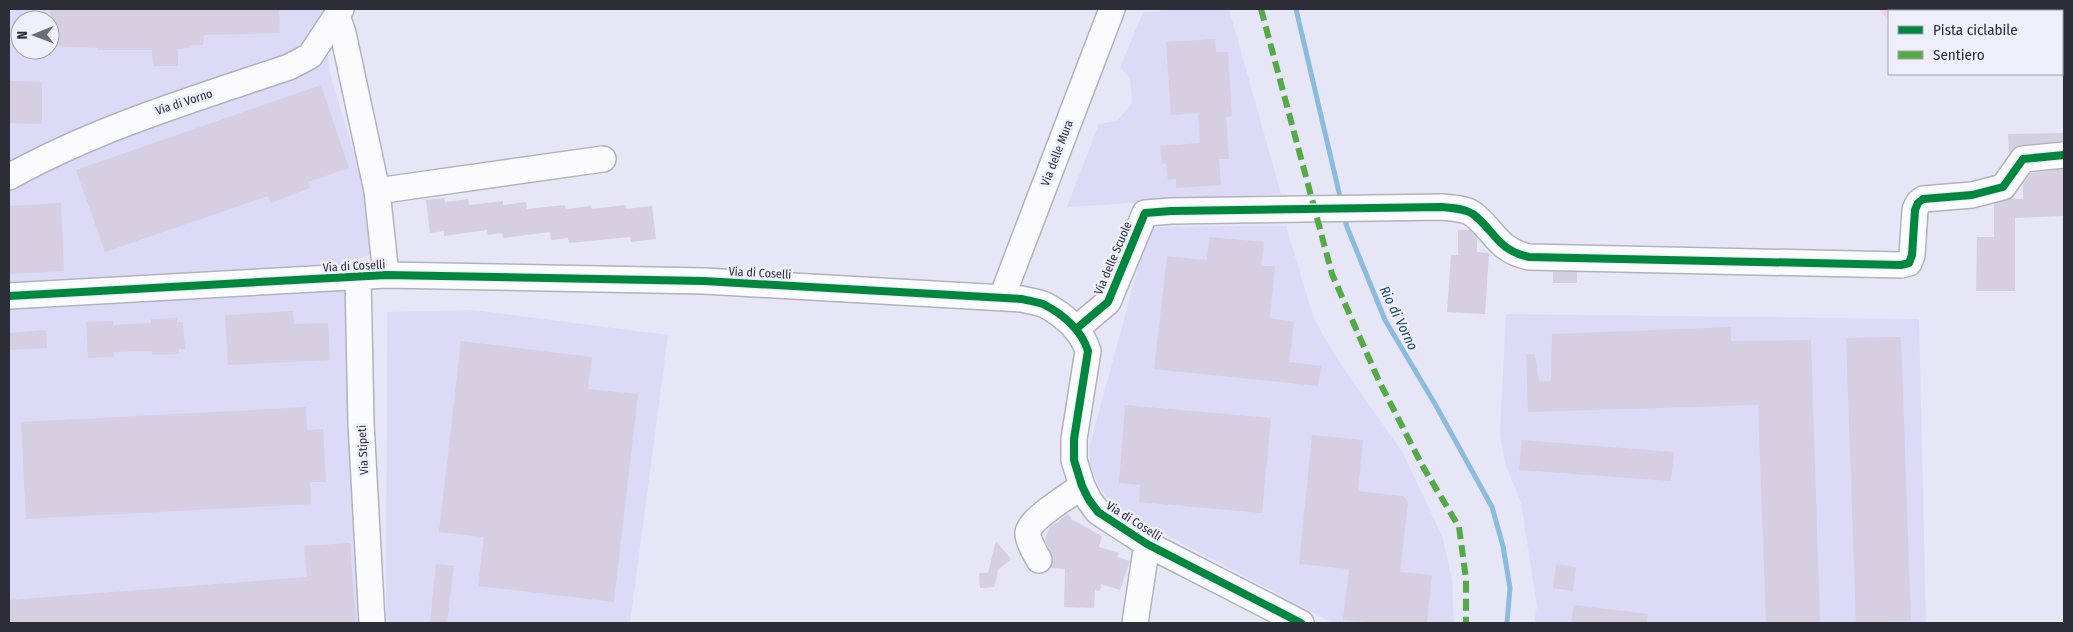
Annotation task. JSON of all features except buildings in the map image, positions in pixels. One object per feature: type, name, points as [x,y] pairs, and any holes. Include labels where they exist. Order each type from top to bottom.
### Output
[{"type":"street","name":"Via delle Mura","points":[[1002,297],[1112,9]]},
{"type":"street","name":"Via di Vorno","points":[[9,177],[32,164],[140,117],[289,67],[310,56],[339,13]]},
{"type":"street","points":[[339,13],[378,191],[386,275]]},
{"type":"street","name":"Via delle Scuole","points":[[1076,330],[1108,302],[1145,213],[1171,211],[1461,208],[1473,214],[1503,246],[1514,254],[1529,257],[1901,265],[1909,263],[1912,255],[1915,210],[1918,203],[1923,199],[1972,196],[2003,187],[2023,159],[2064,155]]},
{"type":"street","points":[[378,191],[603,159]]},
{"type":"street","name":"Via di Coselli","points":[[9,296],[386,275],[704,281],[1022,298],[1045,305],[1069,322],[1084,338],[1088,351],[1074,439],[1074,460],[1082,486],[1098,512],[1148,544],[1301,623]]},
{"type":"street","name":"Via Stipeti","points":[[358,277],[361,423],[372,623]]},
{"type":"street","points":[[1039,560],[1034,552],[1034,546],[1028,538],[1028,531],[1032,524],[1056,503],[1082,486]]},
{"type":"street","name":"Via di Coselli","points":[[1135,623],[1148,544]]},
{"type":"shaded area","points":[[9,9],[325,9],[329,70],[372,215],[374,254],[346,261],[366,623],[9,623]]},
{"type":"shaded area","points":[[1229,9],[1281,194],[1067,207],[1099,124],[1117,121],[1132,103],[1130,78],[1120,68],[1143,12]]},
{"type":"shaded area","points":[[1286,226],[1314,319],[1337,359],[1403,453],[1442,536],[1452,579],[1454,623],[1333,623],[1116,508],[1099,487],[1090,464],[1090,445],[1149,227]]},
{"type":"shaded area","points":[[474,310],[668,335],[630,623],[386,623],[387,312]]},
{"type":"shaded area","points":[[1506,314],[1919,319],[1926,623],[1534,623],[1537,606],[1521,503],[1505,463],[1500,435]]},
{"type":"green space","points":[[1879,9],[2064,9],[2064,81],[2061,75],[2063,75],[2063,10],[1888,10],[1888,21]]},
{"type":"waterway","name":"Rio di Vorno","points":[[1296,9],[1341,201]]},
{"type":"waterway","name":"Rio di Vorno","points":[[1344,216],[1385,320],[1435,404],[1492,507],[1503,546],[1510,588],[1507,623]]},
{"type":"marked path","points":[[1261,9],[1332,274],[1379,381],[1422,465],[1459,527],[1466,579],[1466,623]]},
{"type":"cycle path","points":[[1076,329],[1108,302],[1145,213],[1442,207],[1462,209],[1473,214],[1503,245],[1518,254],[1529,257],[1901,265],[1909,263],[1912,255],[1915,210],[1918,203],[1923,199],[1972,195],[2003,187],[2023,159],[2064,155]]},
{"type":"cycle path","points":[[9,296],[386,275],[704,281],[1022,299],[1037,302],[1052,309],[1071,324],[1077,330],[1088,351],[1074,439],[1074,460],[1082,486],[1098,512],[1147,544],[1301,623]]}]
